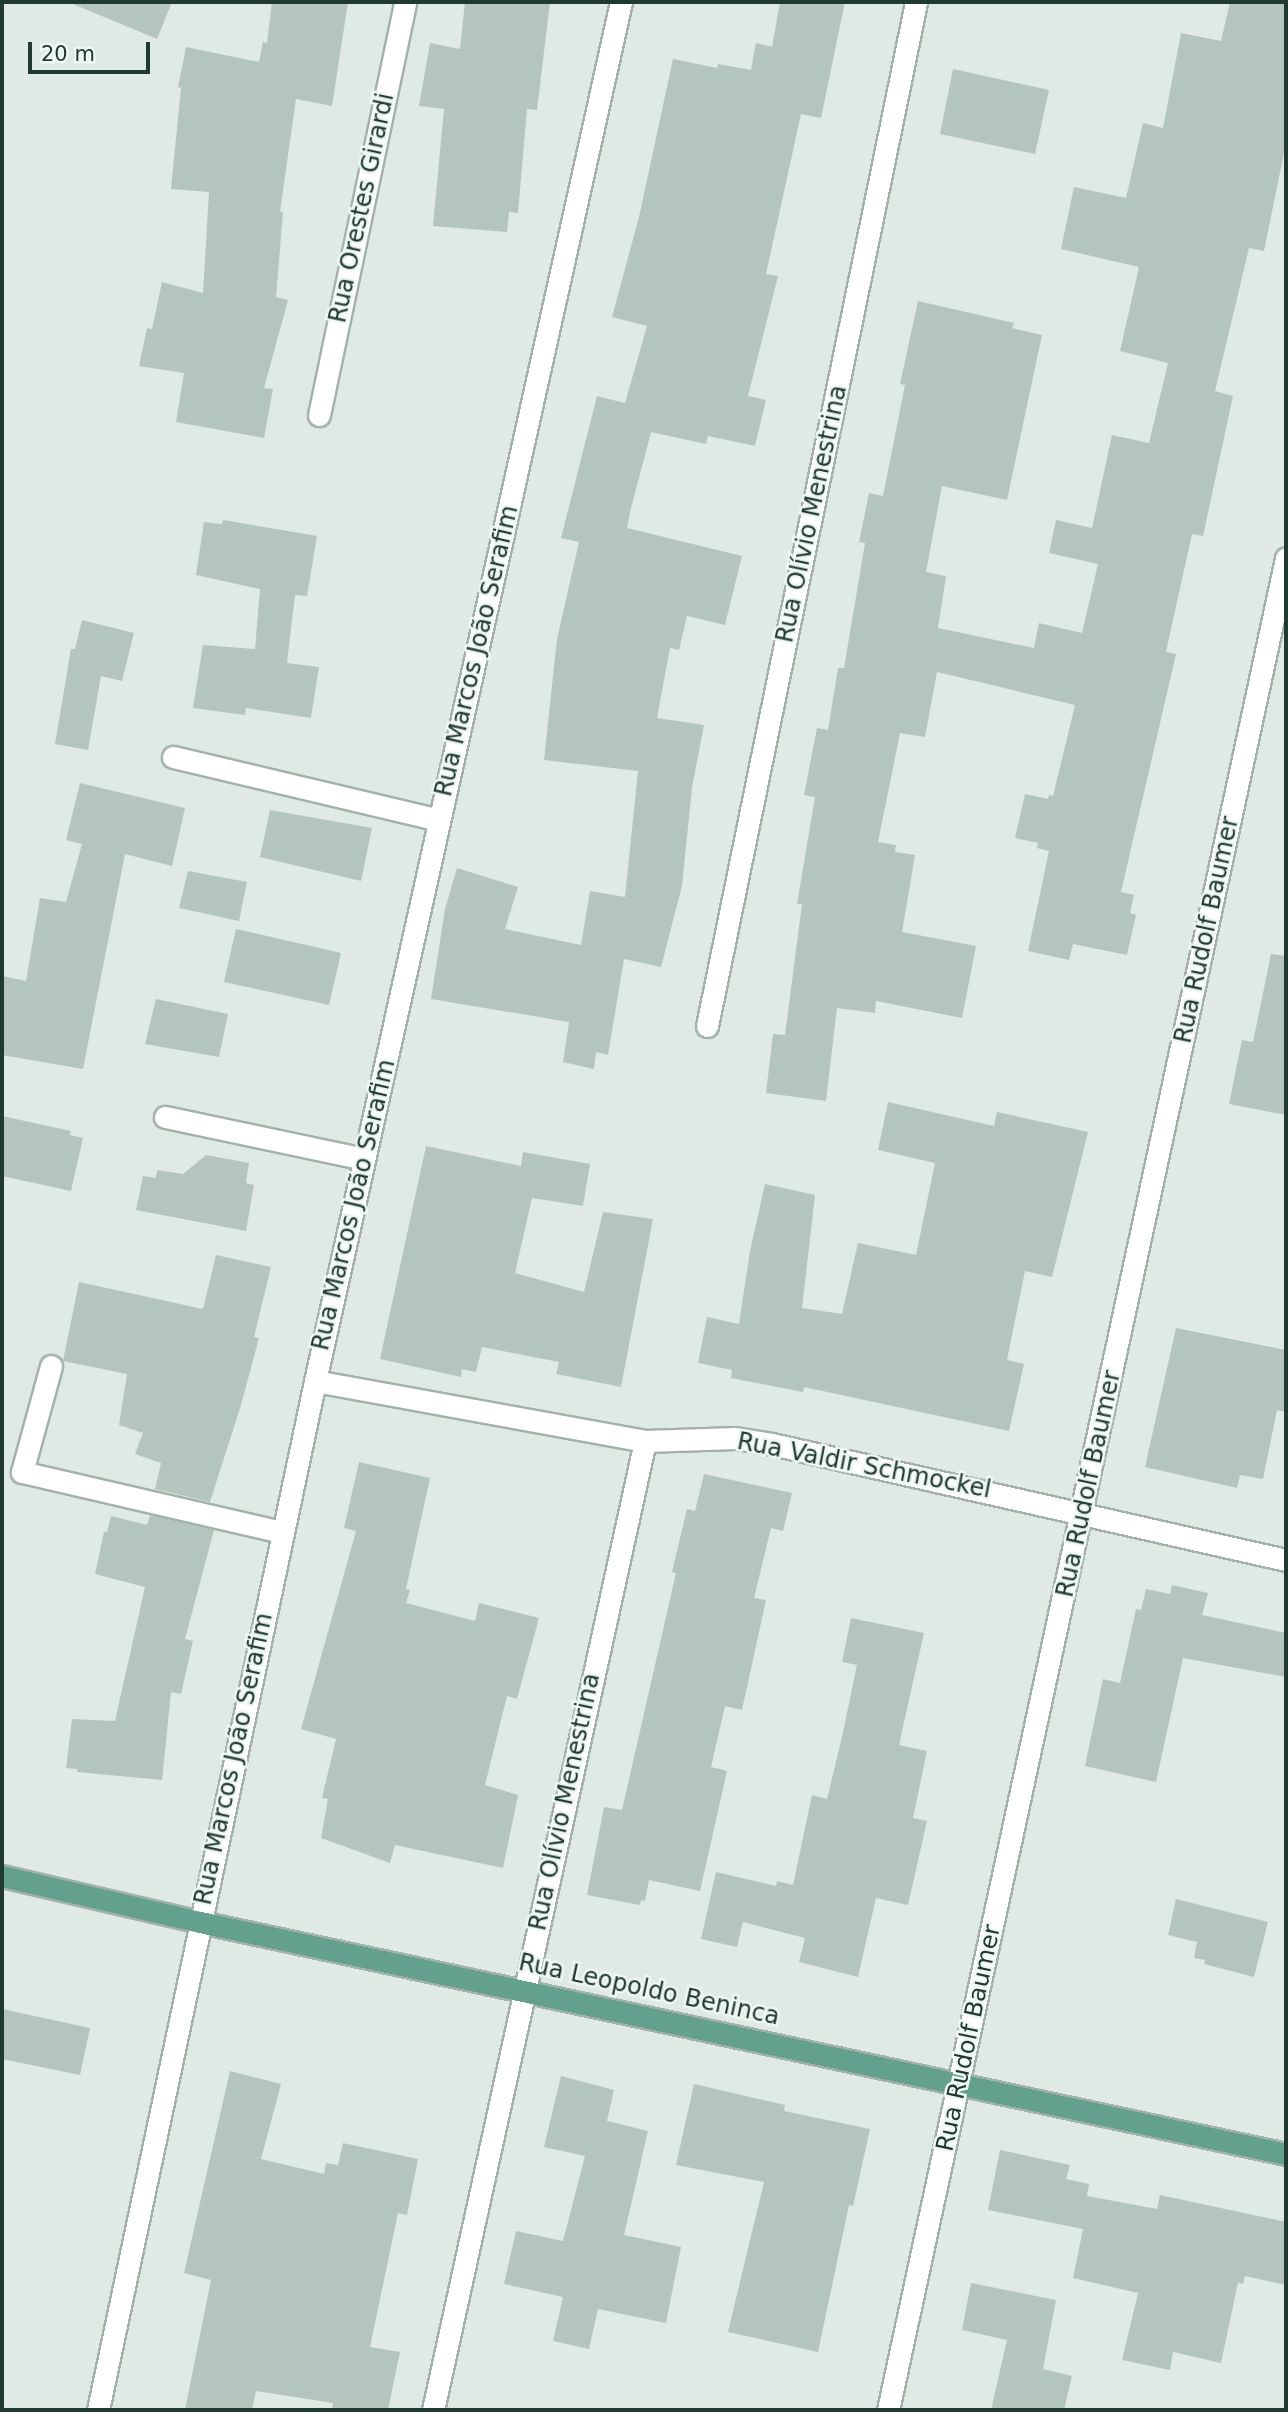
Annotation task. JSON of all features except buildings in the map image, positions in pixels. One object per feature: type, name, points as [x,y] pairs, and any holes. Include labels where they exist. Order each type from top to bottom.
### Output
[{"type":"main road","name":"Rua Leopoldo Beninca","points":[[2,1876],[200,1922],[1286,2154]]},
{"type":"street","name":"Rua Orestes Girardi","points":[[319,415],[405,2]]},
{"type":"street","name":"Rua Marcos João Serafim","points":[[98,2410],[314,1381],[621,2]]},
{"type":"street","name":"Rua Olívio Menestrina","points":[[708,1026],[916,2]]},
{"type":"street","name":"Rua Rudolf Baumer","points":[[888,2410],[1281,612],[1286,558]]},
{"type":"street","points":[[173,757],[439,820]]},
{"type":"street","points":[[165,1117],[364,1159]]},
{"type":"street","points":[[51,1366],[22,1472],[282,1532]]},
{"type":"street","name":"Rua Valdir Schmockel","points":[[314,1381],[645,1441],[735,1438],[772,1444],[1083,1512],[1286,1560]]},
{"type":"street","name":"Rua Olívio Menestrina","points":[[433,2410],[645,1441]]}]
